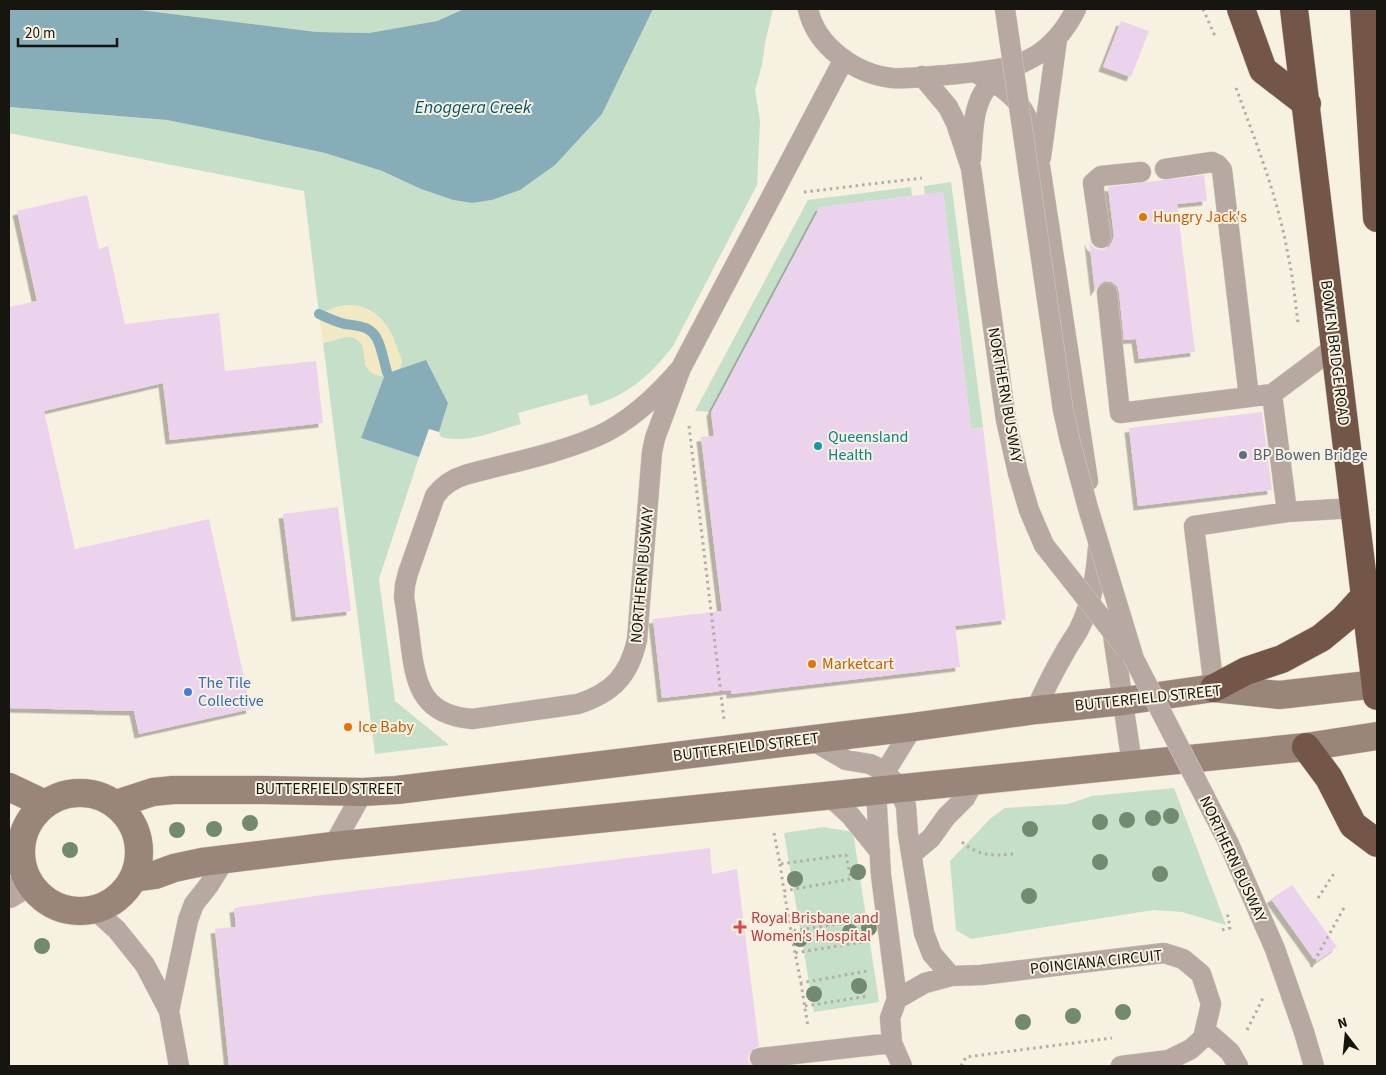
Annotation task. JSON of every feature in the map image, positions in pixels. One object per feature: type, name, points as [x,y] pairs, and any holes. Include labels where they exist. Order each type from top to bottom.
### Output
[{"type":"highway","points":[[1241,9],[1263,70],[1307,104]]},
{"type":"highway","name":"BOWEN BRIDGE ROAD","points":[[1294,9],[1377,688]]},
{"type":"highway","points":[[1364,9],[1377,218]]},
{"type":"highway","points":[[1214,688],[1246,672],[1282,659],[1321,638],[1344,619],[1365,596]]},
{"type":"highway","points":[[1306,747],[1329,778],[1353,825],[1377,843]]},
{"type":"street","name":"BUTTERFIELD STREET","points":[[116,804],[153,792],[174,790],[362,792],[406,789],[913,727],[1036,710],[1124,701],[1214,688],[1279,694],[1377,688]]},
{"type":"street","points":[[134,878],[155,875],[185,865],[333,846],[828,795],[887,784],[975,780],[1306,747],[1377,736]]},
{"type":"street","points":[[9,787],[46,804]]},
{"type":"street","points":[[80,793],[93,794],[116,804],[133,825],[138,838],[140,852],[134,878],[124,893],[110,903],[94,910],[79,912],[64,910],[38,894],[19,888],[21,861],[16,832],[27,825],[46,804],[68,794],[80,793]]},
{"type":"lane","name":"NORTHERN BUSWAY","points":[[808,9],[814,28],[822,40],[844,59],[861,69],[893,78],[922,76],[984,77],[1018,65],[1039,54],[1057,38],[1070,21],[1076,9]]},
{"type":"lane","name":"NORTHERN BUSWAY","points":[[1005,9],[1063,410],[1090,517],[1134,658],[1228,842],[1294,1000],[1314,1066]]},
{"type":"lane","name":"NORTHERN BUSWAY","points":[[1040,166],[1057,38]]},
{"type":"lane","name":"NORTHERN BUSWAY","points":[[681,368],[664,388],[644,406],[600,435],[575,445],[456,478],[440,489],[435,496],[408,573],[404,597],[416,682],[428,700],[436,707],[459,718],[472,719],[578,704],[606,692],[616,684],[626,671],[633,656],[637,640],[654,445],[681,368],[844,59]]},
{"type":"lane","name":"NORTHERN BUSWAY","points":[[922,76],[948,107],[956,123],[970,168],[1006,420],[1029,510],[1044,545],[1134,658]]},
{"type":"lane","name":"NORTHERN BUSWAY","points":[[970,168],[975,115],[983,93],[984,77]]},
{"type":"lane","name":"NORTHERN BUSWAY","points":[[984,77],[1011,96],[1024,112],[1040,166],[1098,548],[1124,701],[1132,764]]},
{"type":"lane","points":[[1165,169],[1212,162],[1222,170],[1249,397]]},
{"type":"lane","points":[[1100,238],[1093,183],[1101,176],[1141,172]]},
{"type":"lane","points":[[1107,293],[1120,413],[1272,394],[1335,346]]},
{"type":"lane","points":[[1272,394],[1287,512]]},
{"type":"lane","points":[[1214,688],[1194,526],[1287,512],[1354,508]]},
{"type":"lane","name":"NORTHERN BUSWAY","points":[[1036,710],[1047,683],[1079,630],[1096,576],[1098,548]]},
{"type":"lane","points":[[902,1066],[892,1042],[890,1018],[897,999],[880,852],[887,784],[913,727]]},
{"type":"lane","points":[[810,739],[846,760],[870,764],[906,806],[908,834],[927,943],[932,954],[951,976]]},
{"type":"lane","points":[[912,854],[931,838],[946,817],[964,798],[975,780]]},
{"type":"lane","points":[[333,846],[362,792]]},
{"type":"lane","points":[[828,795],[850,815],[880,852]]},
{"type":"lane","points":[[168,1011],[188,920],[194,904],[209,885],[225,859]]},
{"type":"lane","points":[[94,910],[117,930],[145,965],[168,1011],[179,1066]]},
{"type":"lane","name":"POINCIANA CIRCUIT","points":[[897,999],[925,983],[951,976],[981,975],[1164,953],[1183,959],[1200,974],[1211,1004],[1203,1038],[1191,1049],[1169,1060],[1122,1066]]},
{"type":"lane","points":[[1205,1030],[1230,1052],[1238,1066]]},
{"type":"lane","points":[[760,1058],[892,1042]]},
{"type":"path","points":[[1204,9],[1217,41]]},
{"type":"path","points":[[1233,80],[1263,164],[1288,254],[1301,343],[1303,371]]},
{"type":"path","points":[[803,192],[922,178]]},
{"type":"path","points":[[689,419],[724,722]]},
{"type":"path","points":[[774,830],[808,1029]]},
{"type":"path","points":[[958,838],[971,850],[991,856],[1013,854]]},
{"type":"path","points":[[780,864],[846,855],[851,879],[784,891]]},
{"type":"path","points":[[1318,898],[1335,872]]},
{"type":"path","points":[[1308,971],[1345,906]]},
{"type":"path","points":[[1222,930],[1230,928],[1227,911]]},
{"type":"path","points":[[791,931],[858,921],[859,928]]},
{"type":"path","points":[[795,953],[862,942],[861,935]]},
{"type":"path","points":[[801,983],[870,970]]},
{"type":"path","points":[[1244,1038],[1266,992]]},
{"type":"path","points":[[804,1006],[875,995]]},
{"type":"path","points":[[961,1066],[966,1057],[1120,1038]]},
{"type":"green space","points":[[132,9],[464,9],[437,21],[369,33],[317,32]]},
{"type":"green space","points":[[653,9],[773,9],[755,90],[760,121],[757,185],[673,346],[665,357],[637,384],[615,397],[590,406],[587,394],[518,413],[521,424],[471,438],[451,439],[441,437],[439,432],[448,403],[426,361],[397,371],[400,369],[400,364],[397,348],[388,328],[378,316],[365,308],[350,305],[319,314],[304,191],[9,133],[9,107],[167,120],[325,153],[382,171],[421,189],[453,200],[472,203],[492,200],[602,114]]},
{"type":"green space","points":[[951,182],[983,427],[971,429],[943,192],[925,195],[924,186]]},
{"type":"green space","points":[[911,187],[912,196],[820,207],[711,412],[695,411],[808,200]]},
{"type":"green space","points":[[349,336],[358,340],[363,346],[365,365],[379,376],[385,374],[361,438],[419,457],[379,579],[395,701],[449,745],[375,754],[323,343]]},
{"type":"green space","points":[[1174,788],[1226,925],[1182,912],[1153,910],[971,939],[956,930],[950,861],[991,818],[1005,808],[1068,804],[1092,796]]},
{"type":"green space","points":[[823,827],[853,832],[879,1002],[814,1012],[784,833]]},
{"type":"sand","points":[[352,305],[372,312],[385,323],[401,358],[400,369],[386,375],[372,373],[366,365],[363,348],[355,338],[344,337],[323,343],[319,314],[341,306]]},
{"type":"water","name":"Enoggera Creek","points":[[9,9],[132,9],[317,32],[369,33],[437,21],[464,9],[653,9],[602,114],[555,165],[520,190],[492,200],[472,203],[453,200],[421,189],[382,171],[325,153],[237,134],[167,120],[9,107]]},
{"type":"water","points":[[426,360],[448,403],[439,432],[429,429],[419,457],[361,438],[385,374]]},
{"type":"building","points":[[1121,21],[1149,31],[1131,77],[1103,67]]},
{"type":"building","points":[[1204,175],[1207,201],[1177,204],[1195,352],[1139,359],[1136,339],[1124,340],[1117,286],[1112,282],[1105,281],[1100,284],[1095,292],[1089,240],[1092,246],[1102,250],[1109,247],[1112,242],[1114,236],[1108,187]]},
{"type":"building","name":"Queensland Health","points":[[943,192],[971,429],[983,427],[1006,620],[955,626],[960,667],[731,694],[731,690],[662,698],[653,619],[722,611],[701,437],[714,436],[711,412],[820,207]]},
{"type":"building","points":[[87,195],[99,249],[108,246],[125,324],[219,313],[225,371],[316,361],[323,423],[170,440],[163,383],[44,411],[75,549],[209,519],[251,709],[139,734],[134,711],[9,708],[9,307],[37,301],[17,211]]},
{"type":"building","points":[[1262,412],[1272,490],[1138,506],[1129,428]]},
{"type":"building","points":[[338,507],[351,611],[296,617],[283,514]]},
{"type":"building","points":[[710,848],[712,874],[737,869],[759,1046],[749,1054],[748,1060],[752,1066],[229,1066],[215,929],[236,927],[234,908],[322,895]]},
{"type":"building","points":[[1292,885],[1337,947],[1316,962],[1271,899]]},
{"type":"waterway","points":[[319,314],[342,323],[360,326],[372,332],[379,345],[387,372]]},
{"type":"place","name":"Hungry Jack's","points":[[1143,217]]},
{"type":"place","name":"Queensland Health","points":[[818,446]]},
{"type":"place","name":"BP Bowen Bridge","points":[[1243,455]]},
{"type":"place","name":"Marketcart","points":[[812,664]]},
{"type":"place","name":"The Tile Collective","points":[[188,692]]},
{"type":"place","name":"Ice Baby","points":[[348,727]]},
{"type":"place","name":"Royal Brisbane and Women’s Hospital","points":[[740,927]]}]
